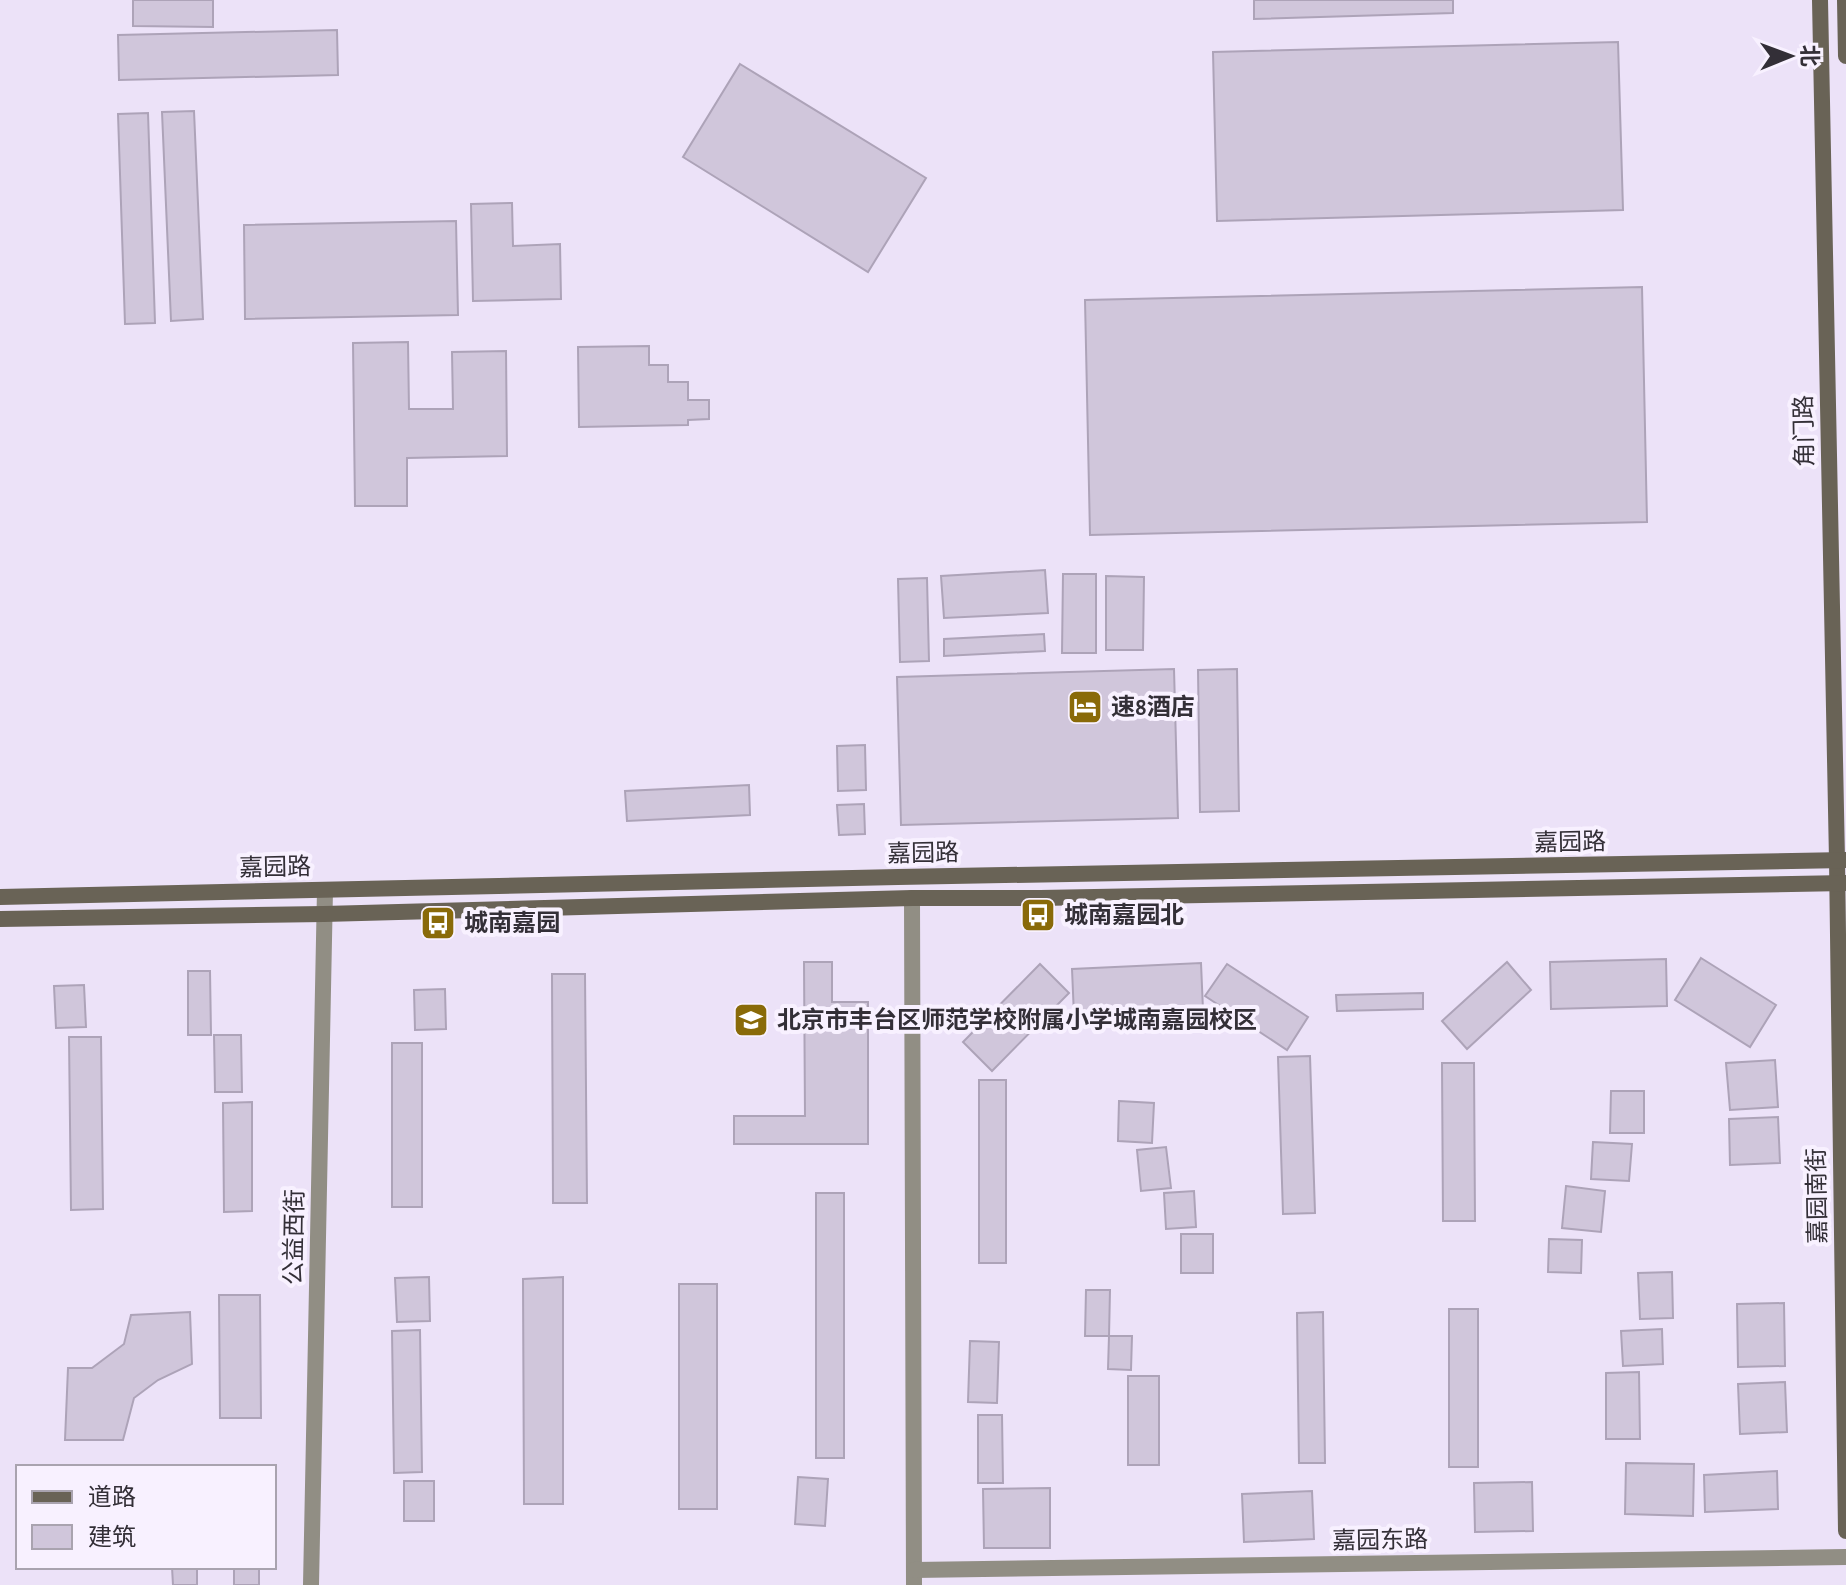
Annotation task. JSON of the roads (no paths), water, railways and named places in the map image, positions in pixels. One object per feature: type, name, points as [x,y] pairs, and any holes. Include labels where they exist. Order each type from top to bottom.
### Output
[{"type":"main road","name":"角门路","points":[[1820,0],[1841,860]]},
{"type":"main road","points":[[1845,0],[1846,56]]},
{"type":"main road","name":"嘉园南街","points":[[1841,860],[1846,1531]]},
{"type":"main road","name":"嘉园路","points":[[0,897],[1841,860]]},
{"type":"main road","name":"嘉园路","points":[[0,919],[324,914],[912,898],[1842,883]]},
{"type":"street","name":"公益西街","points":[[311,1585],[325,890]]},
{"type":"street","points":[[912,898],[914,1578]]},
{"type":"street","name":"嘉园东路","points":[[914,1578],[1846,1557]]},
{"type":"place","name":"速8酒店","points":[[1085,707]]},
{"type":"place","name":"城南嘉园北","points":[[1038,915]]},
{"type":"place","name":"城南嘉园","points":[[438,923]]},
{"type":"place","name":"北京市丰台区师范学校附属小学城南嘉园校区","points":[[751,1020]]}]
